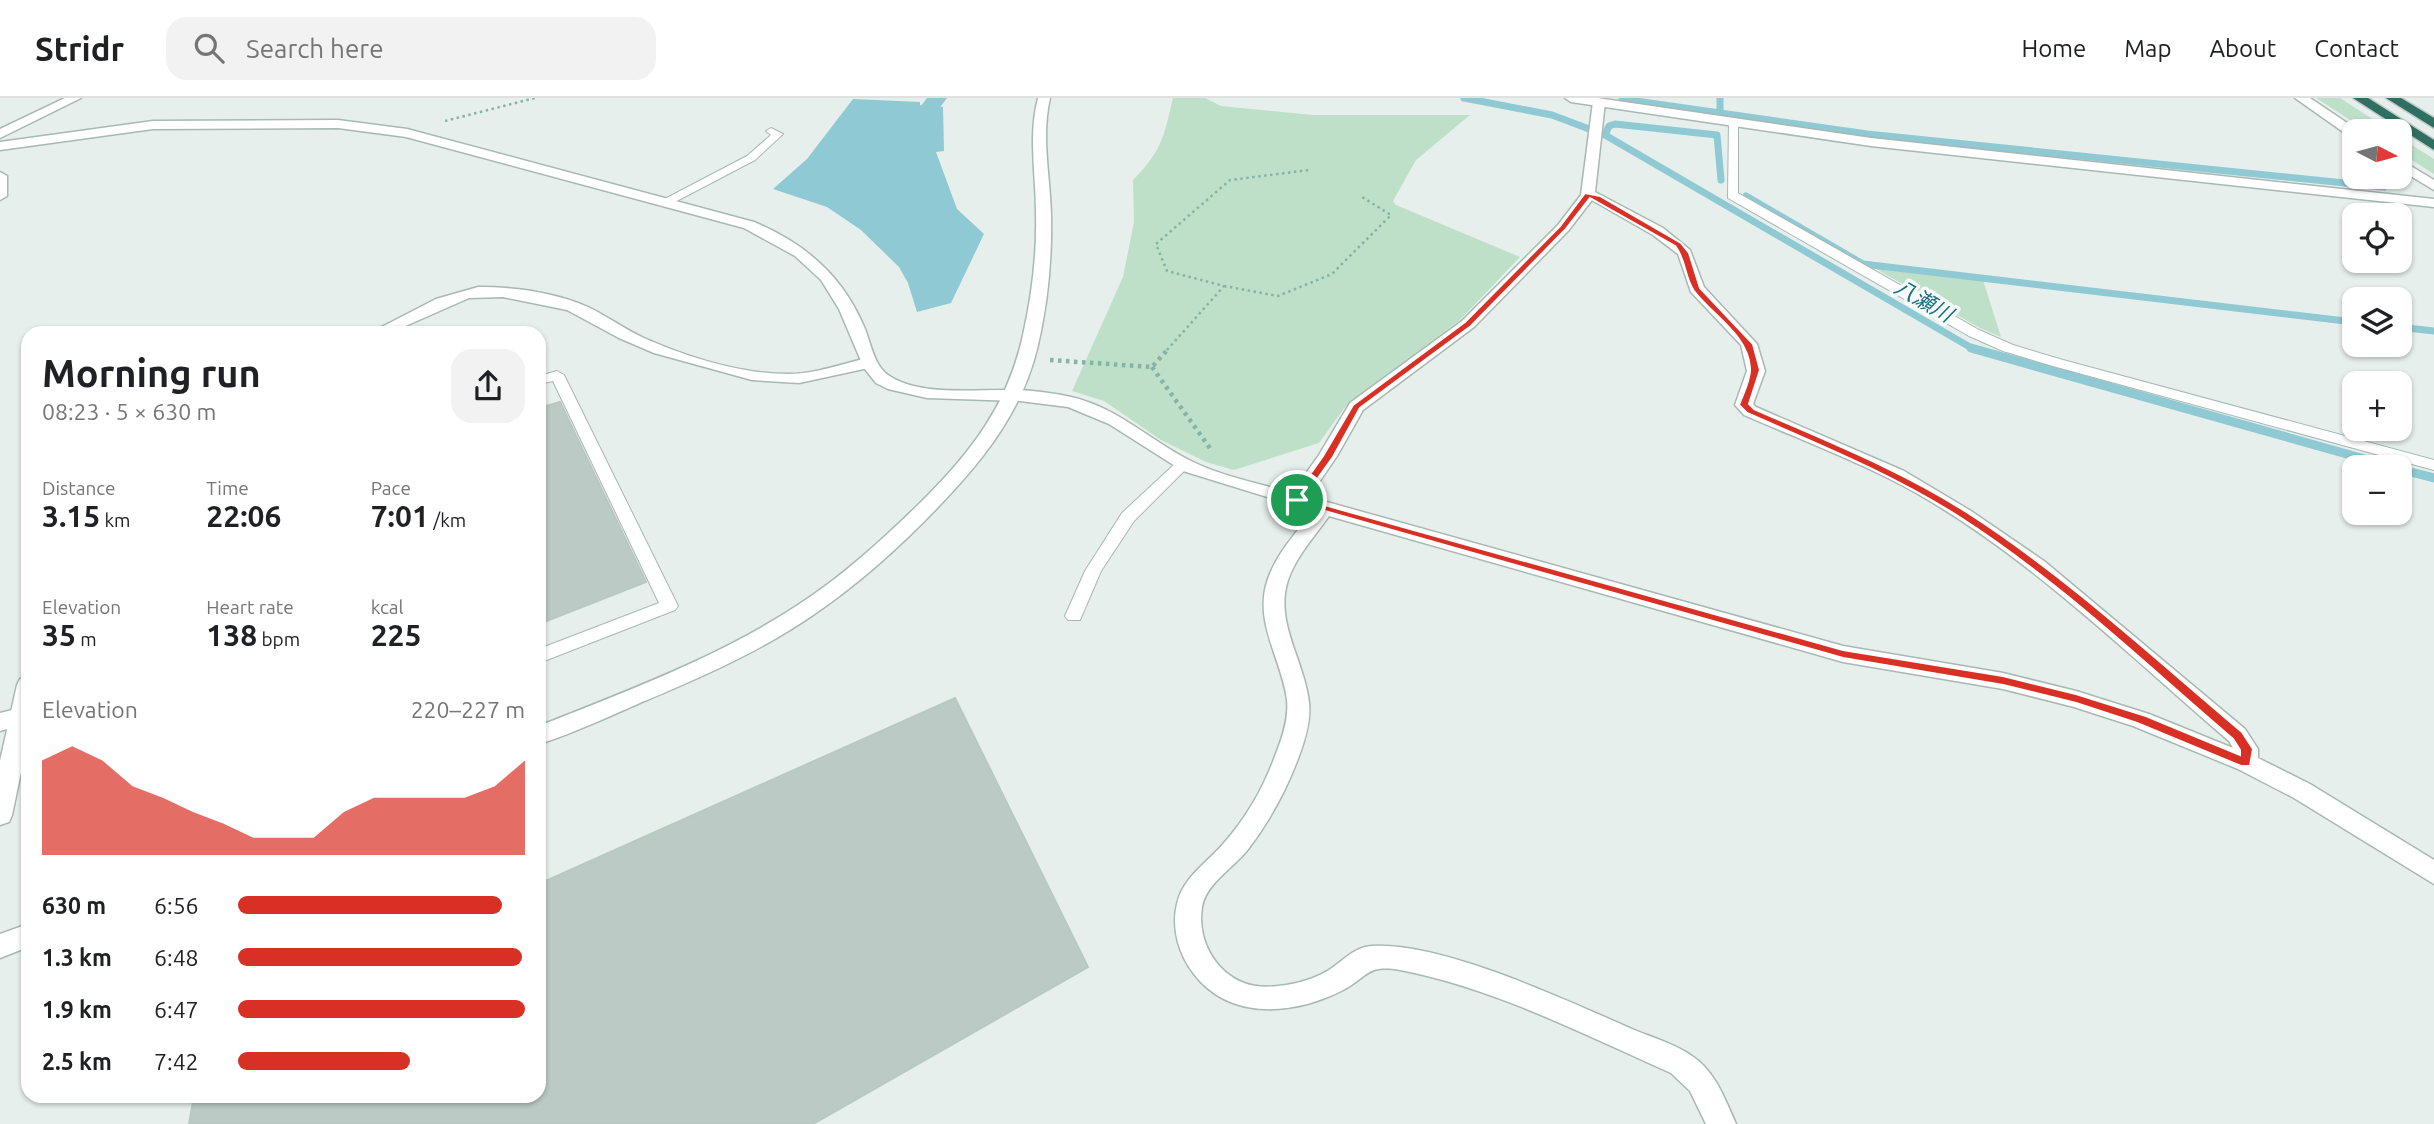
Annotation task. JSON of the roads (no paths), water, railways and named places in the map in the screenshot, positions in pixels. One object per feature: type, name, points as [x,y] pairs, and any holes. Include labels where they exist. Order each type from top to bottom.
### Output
[{"type":"highway","points":[[2359,98],[2434,146]]},
{"type":"highway","points":[[2392,98],[2434,124]]},
{"type":"street","points":[[0,134],[75,98]]},
{"type":"street","points":[[546,732],[650,690],[763,636],[844,584],[966,467],[993,431],[1013,395],[1026,358],[1037,310],[1043,264],[1039,129],[1045,98]]},
{"type":"street","points":[[1571,98],[1871,142],[2434,203]]},
{"type":"street","points":[[2301,98],[2342,125]]},
{"type":"street","points":[[1297,500],[1328,457],[1356,407],[1468,324],[1563,228],[1588,195],[1599,100]]},
{"type":"street","points":[[0,146],[153,125],[338,124],[383,128],[665,202],[768,232],[814,261],[832,283],[852,318],[867,362],[884,380],[908,388],[968,396],[1013,395],[1085,405],[1133,431],[1183,464],[1297,500],[1843,654],[1990,678],[2076,699],[2141,720],[2246,763],[2302,791],[2434,873]]},
{"type":"street","points":[[2412,172],[2434,186]]},
{"type":"street","points":[[0,176],[0,196]]},
{"type":"street","points":[[1588,195],[1598,197],[1678,244],[1685,253],[1691,279],[1697,289],[1749,344],[1756,370],[1744,405],[1750,411],[1896,475],[1964,516],[2037,566],[2237,735],[2246,749],[2246,763]]},
{"type":"street","points":[[394,326],[461,296],[494,292],[576,308],[626,336],[658,349],[706,363],[768,376],[787,379],[811,377],[867,362]]},
{"type":"street","points":[[1325,508],[1285,566],[1277,581],[1273,599],[1273,616],[1298,701],[1295,733],[1285,762],[1267,799],[1234,849],[1201,881],[1189,904],[1188,929],[1193,953],[1206,972],[1238,994],[1266,998],[1294,994],[1334,982],[1367,958],[1401,959],[1451,971],[1541,1004],[1681,1064],[1700,1081],[1721,1124]]},
{"type":"street","points":[[0,815],[10,719],[21,698]]},
{"type":"street","points":[[0,946],[21,938]]},
{"type":"lane","points":[[1733,122],[1732,195],[1899,292],[1992,342],[2057,363],[2434,465]]},
{"type":"lane","points":[[665,202],[751,158],[778,134],[771,131]]},
{"type":"lane","points":[[546,378],[556,374],[669,606],[546,653]]},
{"type":"lane","points":[[1074,616],[1093,571],[1128,517],[1183,464]]},
{"type":"water","points":[[853,99],[920,102],[920,105],[943,107],[944,151],[936,152],[957,209],[984,234],[951,303],[917,312],[908,283],[899,267],[861,230],[827,207],[773,189],[807,159]]},
{"type":"waterway","points":[[931,106],[937,98]]},
{"type":"waterway","name":"八瀬川","points":[[1464,98],[1552,115],[1605,135]]},
{"type":"waterway","points":[[1720,98],[1720,113]]},
{"type":"waterway","points":[[1622,99],[1720,113]]},
{"type":"waterway","points":[[1720,113],[1867,134],[2342,183]]},
{"type":"waterway","points":[[1605,135],[1609,126],[1615,124],[1717,135],[1721,180]]},
{"type":"waterway","name":"八瀬川","points":[[1605,135],[1972,348]]},
{"type":"waterway","points":[[1746,196],[1863,264],[2342,321]]},
{"type":"waterway","points":[[2412,328],[2434,331]]},
{"type":"waterway","name":"八瀬川","points":[[1972,348],[2350,455]]},
{"type":"waterway","name":"八瀬川","points":[[2412,472],[2434,478]]}]
